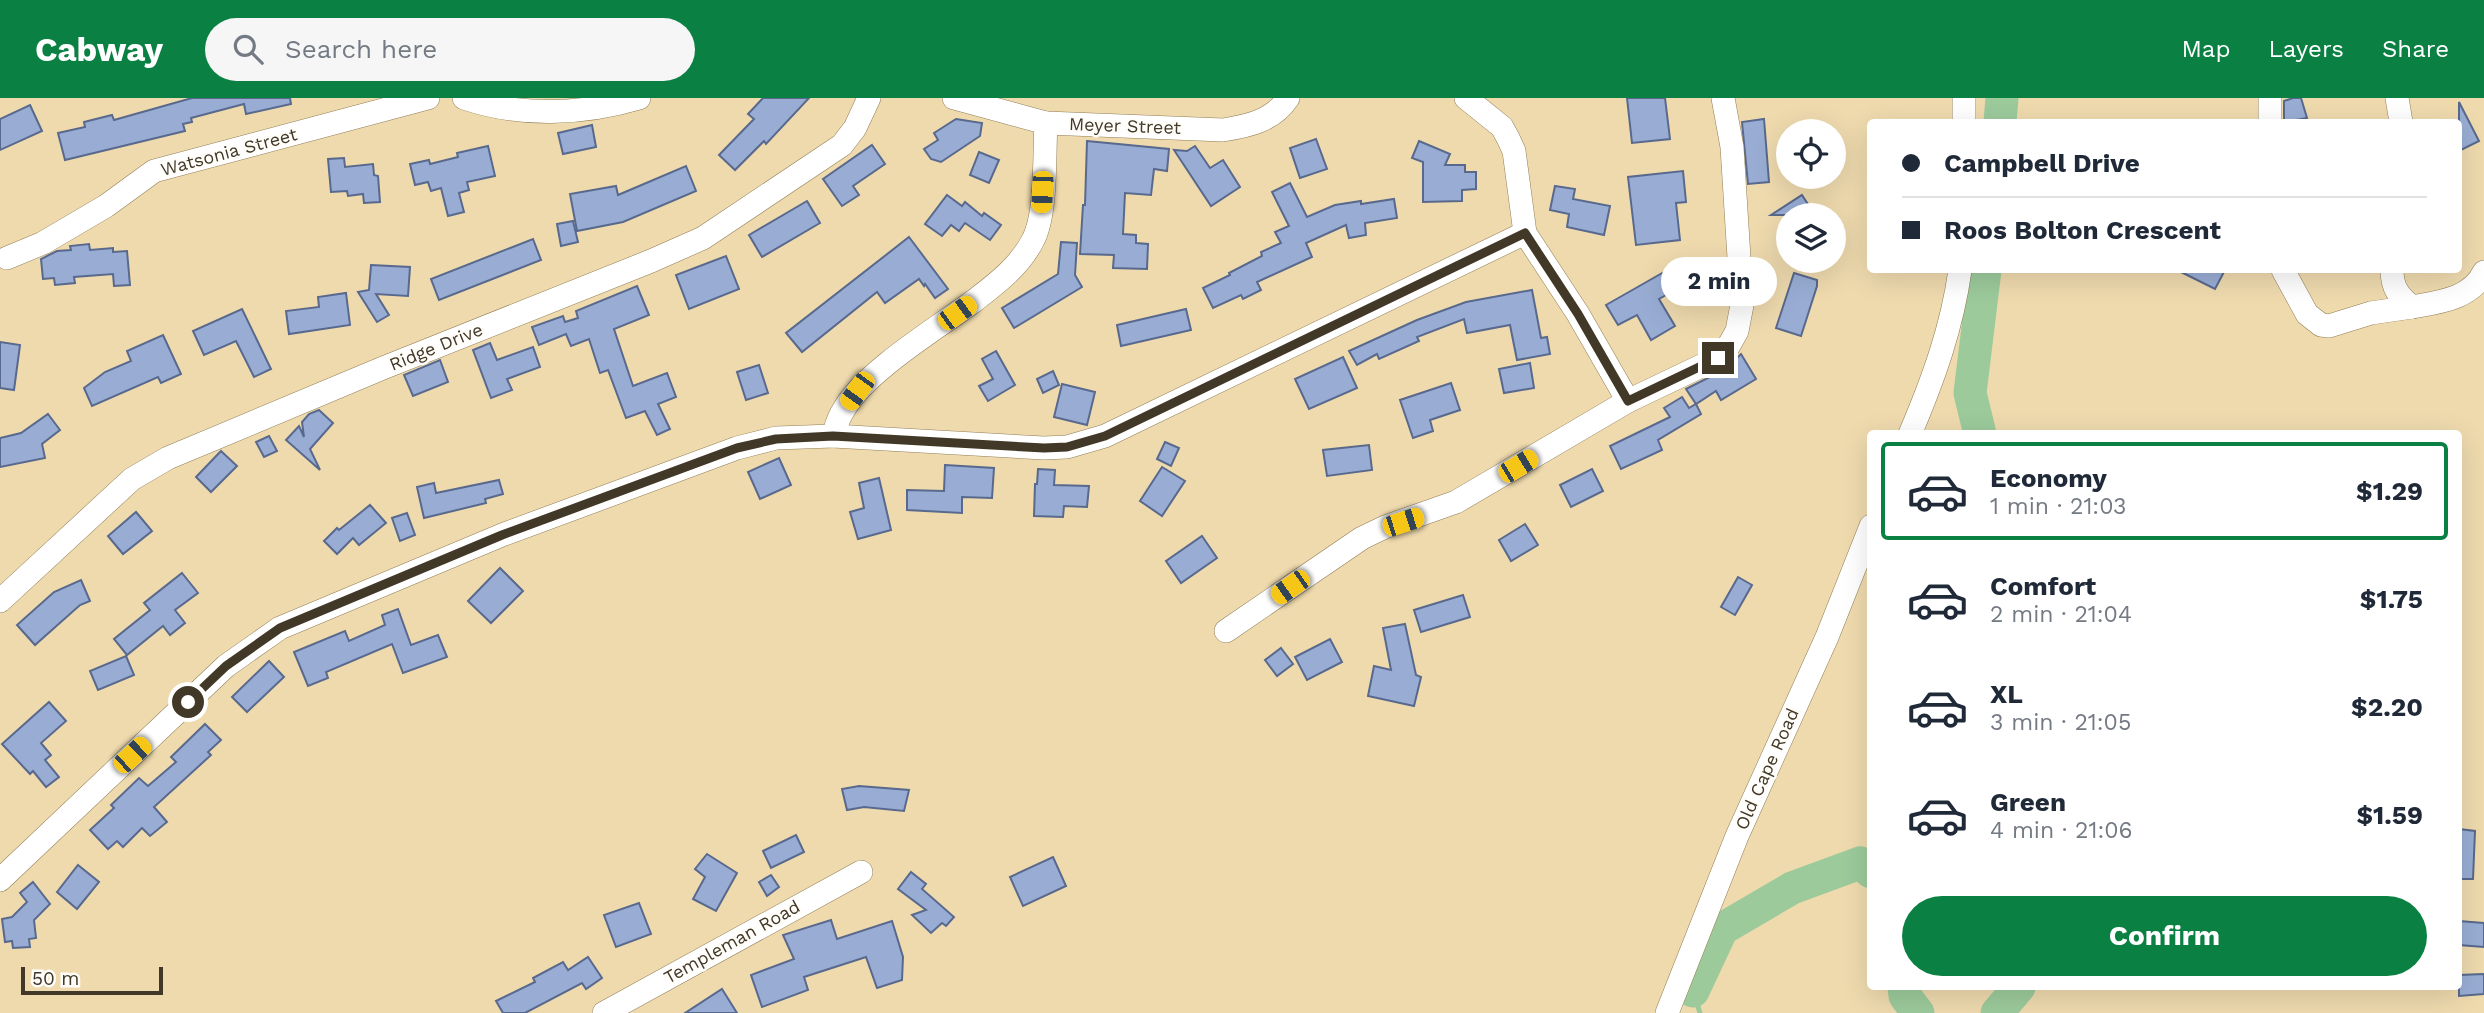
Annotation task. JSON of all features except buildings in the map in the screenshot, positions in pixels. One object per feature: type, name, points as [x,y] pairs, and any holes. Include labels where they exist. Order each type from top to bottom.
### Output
[{"type":"street","name":"Watsonia Street","points":[[7,258],[43,243],[106,206],[154,172],[428,98]]},
{"type":"street","points":[[464,98],[514,110],[568,111],[610,106],[639,98]]},
{"type":"street","name":"Ridge Drive","points":[[0,601],[132,479],[150,468],[268,416],[703,238],[842,145],[855,128],[869,98]]},
{"type":"street","name":"Meyer Street","points":[[954,98],[1046,123],[1223,130],[1249,126],[1265,120],[1288,98]]},
{"type":"street","points":[[1466,98],[1502,127],[1508,138],[1514,151],[1525,233],[1578,314],[1628,401]]},
{"type":"street","points":[[1226,631],[1362,538],[1456,502],[1628,401],[1718,358],[1737,331],[1742,305],[1732,147],[1723,98]]},
{"type":"street","points":[[1964,98],[1964,119]]},
{"type":"street","points":[[2270,98],[2270,119]]},
{"type":"street","points":[[2397,98],[2400,119]]},
{"type":"street","points":[[833,436],[843,411],[857,391],[877,372],[997,284],[1022,258],[1034,238],[1041,215],[1046,123]]},
{"type":"street","points":[[0,880],[226,666],[280,628],[502,535],[737,448],[776,439],[833,436],[1030,448],[1067,447],[1105,436],[1525,233]]},
{"type":"street","points":[[2285,273],[2306,314],[2321,325],[2329,326],[2371,313],[2463,295],[2473,289],[2484,272]]},
{"type":"street","points":[[1912,430],[1936,374],[1955,302],[1960,273]]},
{"type":"street","points":[[2392,273],[2396,292],[2412,307]]},
{"type":"street","name":"Old Cape Road","points":[[1667,1013],[1732,847],[1827,636],[1867,536]]},
{"type":"street","name":"Templeman Road","points":[[604,1013],[861,872]]},
{"type":"waterway","points":[[2000,119],[2002,98]]},
{"type":"waterway","points":[[1979,430],[1970,393],[1985,273]]},
{"type":"waterway","points":[[1693,991],[1722,929],[1792,888],[1860,863],[1867,869]]},
{"type":"waterway","points":[[1904,990],[1905,996],[1918,1013]]},
{"type":"waterway","points":[[1997,1013],[2016,990]]},
{"type":"waterway","points":[[1693,991],[1700,1013]]},
{"type":"route","points":[[188,702],[226,666],[280,628],[502,535],[737,448],[776,439],[833,436],[1067,447],[1105,436],[1525,233],[1578,314],[1628,401],[1718,358]]}]
